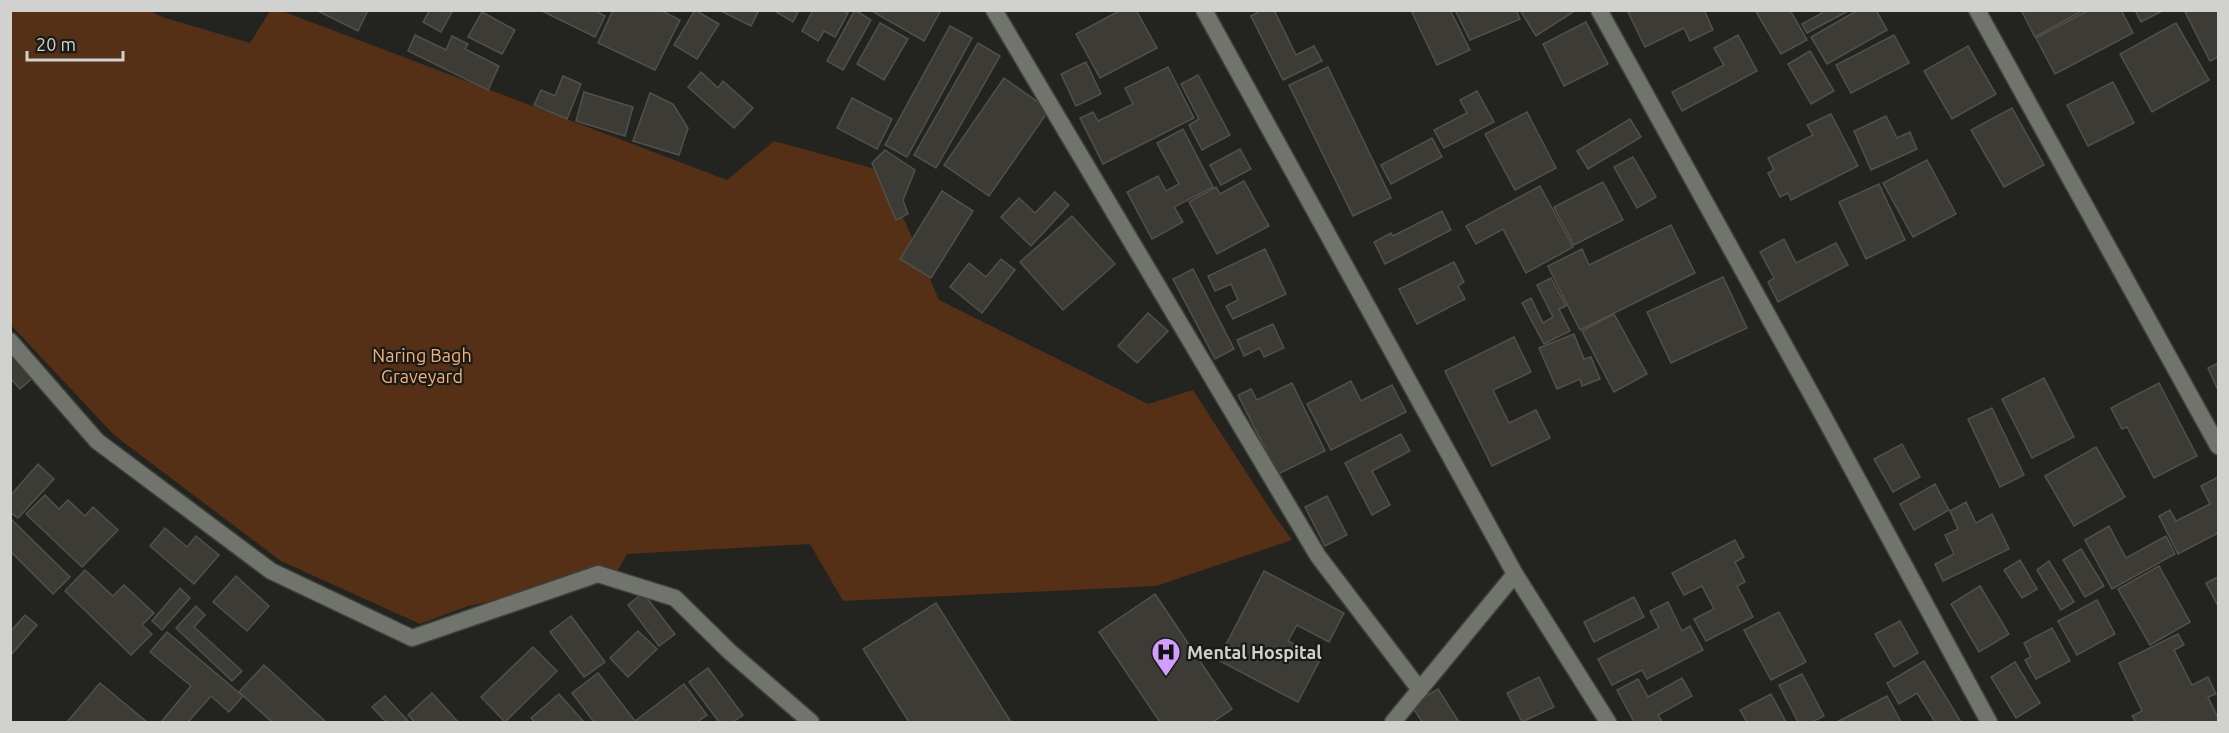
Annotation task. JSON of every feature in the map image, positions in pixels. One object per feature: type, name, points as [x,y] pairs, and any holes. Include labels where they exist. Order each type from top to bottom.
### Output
[{"type":"street","points":[[994,10],[1318,556],[1420,690]]},
{"type":"street","points":[[1204,10],[1515,574],[1608,723]]},
{"type":"street","points":[[1599,10],[1824,417],[1989,723]]},
{"type":"street","points":[[1977,10],[2218,446]]},
{"type":"street","points":[[10,341],[97,441],[271,571],[412,638],[598,574],[675,597],[730,652],[811,723]]},
{"type":"street","points":[[1393,723],[1515,574]]},
{"type":"green space","name":"Naring Bagh Graveyard","points":[[11,11],[151,11],[162,17],[250,43],[270,11],[282,11],[727,180],[774,141],[883,171],[939,300],[1148,404],[1193,390],[1292,540],[1156,586],[843,601],[810,544],[627,554],[614,577],[468,606],[420,624],[281,561],[114,435],[11,325]]},
{"type":"building","points":[[316,10],[368,10],[358,31]]},
{"type":"building","points":[[430,10],[452,12],[441,32],[423,22]]},
{"type":"building","points":[[540,10],[594,10],[605,16],[595,37]]},
{"type":"building","points":[[613,10],[660,10],[680,20],[655,70],[598,43]]},
{"type":"building","points":[[695,10],[719,24],[697,59],[674,45]]},
{"type":"building","points":[[719,10],[759,10],[751,26]]},
{"type":"building","points":[[773,10],[799,10],[793,22]]},
{"type":"building","points":[[813,10],[843,10],[848,13],[835,37],[824,31],[818,41],[802,31]]},
{"type":"building","points":[[855,10],[871,20],[843,70],[827,61]]},
{"type":"building","points":[[870,10],[941,10],[924,41]]},
{"type":"building","points":[[1121,10],[1136,10],[1157,48],[1100,78],[1076,34]]},
{"type":"building","points":[[1255,10],[1278,10],[1275,12],[1296,55],[1314,46],[1322,61],[1283,80],[1251,16],[1257,13]]},
{"type":"building","points":[[1411,10],[1450,10],[1470,50],[1437,65]]},
{"type":"building","points":[[1455,10],[1516,10],[1520,19],[1470,40]]},
{"type":"building","points":[[1520,10],[1572,10],[1573,12],[1536,36]]},
{"type":"building","points":[[1627,10],[1704,10],[1713,30],[1690,41],[1684,28],[1645,47]]},
{"type":"building","points":[[1755,10],[1790,10],[1807,40],[1781,54]]},
{"type":"building","points":[[1821,10],[1850,10],[1807,33],[1802,24],[1822,13]]},
{"type":"building","points":[[1858,10],[1876,10],[1887,30],[1827,64],[1811,37]]},
{"type":"building","points":[[2021,10],[2084,10],[2035,37]]},
{"type":"building","points":[[2089,10],[2121,10],[2133,33],[2055,74],[2036,38]]},
{"type":"building","points":[[2135,10],[2164,10],[2141,22]]},
{"type":"building","points":[[2184,10],[2218,10],[2218,57],[2210,61]]},
{"type":"building","points":[[482,12],[515,30],[502,54],[468,37]]},
{"type":"building","points":[[1586,22],[1608,64],[1564,86],[1543,44]]},
{"type":"building","points":[[880,23],[908,39],[884,80],[857,64]]},
{"type":"building","points":[[2176,23],[2209,80],[2152,112],[2120,54]]},
{"type":"building","points":[[950,26],[972,38],[907,157],[885,145]]},
{"type":"building","points":[[415,35],[446,50],[452,36],[468,44],[465,49],[499,66],[488,90],[408,51]]},
{"type":"building","points":[[1738,35],[1757,71],[1682,111],[1672,92],[1724,65],[1714,48]]},
{"type":"building","points":[[1894,35],[1909,63],[1851,93],[1836,65]]},
{"type":"building","points":[[978,43],[1000,56],[936,168],[914,155]]},
{"type":"building","points":[[1968,46],[1996,94],[1952,119],[1924,71]]},
{"type":"building","points":[[1810,51],[1834,91],[1811,104],[1788,64]]},
{"type":"building","points":[[1086,62],[1101,94],[1076,106],[1061,74]]},
{"type":"building","points":[[1168,67],[1194,118],[1103,164],[1080,118],[1093,112],[1098,121],[1133,104],[1125,88]]},
{"type":"building","points":[[1328,67],[1391,198],[1353,216],[1289,85]]},
{"type":"building","points":[[701,72],[718,88],[723,81],[753,108],[734,128],[688,87]]},
{"type":"building","points":[[1198,75],[1230,135],[1202,150],[1189,125],[1199,119],[1181,84]]},
{"type":"building","points":[[563,76],[581,84],[567,119],[534,105],[541,90],[555,96]]},
{"type":"building","points":[[1004,78],[1049,110],[989,196],[944,165]]},
{"type":"building","points":[[2113,82],[2134,123],[2088,146],[2067,105]]},
{"type":"building","points":[[1477,91],[1494,122],[1444,148],[1434,130],[1467,113],[1460,100]]},
{"type":"building","points":[[584,92],[633,107],[625,136],[576,121]]},
{"type":"building","points":[[650,93],[673,104],[688,128],[679,155],[633,141]]},
{"type":"building","points":[[852,98],[892,119],[877,149],[837,128]]},
{"type":"building","points":[[2012,108],[2044,165],[2004,187],[1971,130]]},
{"type":"building","points":[[1527,112],[1556,168],[1515,190],[1485,134]]},
{"type":"building","points":[[1831,114],[1858,166],[1791,200],[1788,193],[1780,197],[1768,173],[1774,170],[1768,158],[1813,135],[1807,125]]},
{"type":"building","points":[[1886,116],[1897,138],[1910,132],[1917,149],[1871,170],[1854,131]]},
{"type":"building","points":[[1630,119],[1641,137],[1588,169],[1577,151]]},
{"type":"building","points":[[1183,129],[1213,187],[1174,207],[1183,222],[1152,239],[1127,192],[1158,176],[1166,191],[1179,184],[1157,143]]},
{"type":"building","points":[[1432,138],[1442,157],[1391,184],[1381,165]]},
{"type":"building","points":[[1240,149],[1251,169],[1221,185],[1210,165]]},
{"type":"building","points":[[885,150],[915,170],[903,200],[908,214],[896,220],[872,163]]},
{"type":"building","points":[[1633,157],[1656,197],[1637,208],[1614,167]]},
{"type":"building","points":[[1927,160],[1956,214],[1913,237],[1883,183]]},
{"type":"building","points":[[1244,181],[1269,226],[1217,254],[1189,202],[1216,187],[1220,194]]},
{"type":"building","points":[[1603,182],[1623,220],[1574,245],[1554,207]]},
{"type":"building","points":[[1879,184],[1905,240],[1866,259],[1839,202]]},
{"type":"building","points":[[1540,186],[1573,247],[1526,273],[1503,229],[1476,244],[1466,226]]},
{"type":"building","points":[[942,191],[973,211],[931,278],[900,259]]},
{"type":"building","points":[[1055,192],[1069,205],[1031,246],[1001,217],[1019,198],[1035,213]]},
{"type":"building","points":[[1442,211],[1451,230],[1385,264],[1374,242],[1391,233],[1393,236]]},
{"type":"building","points":[[1072,216],[1115,264],[1063,310],[1020,262]]},
{"type":"building","points":[[1671,225],[1695,273],[1580,330],[1548,266],[1582,249],[1589,265]]},
{"type":"building","points":[[1784,239],[1796,263],[1836,243],[1848,265],[1778,302],[1768,282],[1774,278],[1760,252]]},
{"type":"building","points":[[1265,249],[1286,294],[1233,319],[1226,306],[1238,300],[1231,284],[1215,291],[1208,276]]},
{"type":"building","points":[[1001,259],[1015,270],[982,313],[950,287],[969,263],[986,277]]},
{"type":"building","points":[[1454,262],[1464,282],[1458,286],[1465,299],[1417,324],[1399,289]]},
{"type":"building","points":[[1193,269],[1234,349],[1215,359],[1173,279]]},
{"type":"building","points":[[1723,277],[1747,328],[1671,363],[1647,312]]},
{"type":"building","points":[[1551,278],[1566,306],[1559,309],[1570,331],[1544,344],[1522,303],[1531,298],[1543,323],[1553,317],[1537,285]]},
{"type":"building","points":[[1148,313],[1168,331],[1137,363],[1118,346]]},
{"type":"building","points":[[1614,314],[1647,374],[1614,392],[1582,331]]},
{"type":"building","points":[[1273,324],[1284,348],[1264,357],[1260,348],[1244,356],[1237,340]]},
{"type":"building","points":[[1574,334],[1584,359],[1591,357],[1600,379],[1582,386],[1580,379],[1557,389],[1539,348]]},
{"type":"building","points":[[1514,337],[1531,372],[1493,390],[1509,423],[1536,410],[1550,438],[1492,466],[1445,371]]},
{"type":"building","points":[[10,348],[35,376],[20,389],[10,378]]},
{"type":"building","points":[[2218,363],[2218,390],[2208,368]]},
{"type":"building","points":[[2044,378],[2074,437],[2032,458],[2002,399]]},
{"type":"building","points":[[1351,381],[1361,401],[1392,385],[1406,412],[1331,450],[1307,404]]},
{"type":"building","points":[[1292,383],[1325,451],[1278,474],[1238,395],[1251,389],[1257,400]]},
{"type":"building","points":[[2159,383],[2197,456],[2154,478],[2127,427],[2122,429],[2111,408]]},
{"type":"building","points":[[1992,408],[2024,475],[2000,487],[1968,419]]},
{"type":"building","points":[[1401,434],[1410,451],[1372,471],[1390,505],[1372,515],[1345,463]]},
{"type":"building","points":[[1902,444],[1920,477],[1893,492],[1874,459]]},
{"type":"building","points":[[2096,447],[2125,497],[2074,526],[2045,476]]},
{"type":"building","points":[[38,464],[54,479],[18,518],[10,512],[10,496]]},
{"type":"building","points":[[2218,477],[2218,533],[2178,554],[2159,516],[2170,510],[2176,521],[2210,504],[2201,486]]},
{"type":"building","points":[[1935,484],[1949,510],[1914,530],[1900,504]]},
{"type":"building","points":[[45,495],[59,509],[68,500],[85,516],[93,507],[118,530],[82,567],[26,514]]},
{"type":"building","points":[[1327,496],[1347,535],[1325,546],[1305,507]]},
{"type":"building","points":[[1966,502],[1976,523],[1992,514],[2009,549],[1943,581],[1935,564],[1954,554],[1945,535],[1958,529],[1950,511]]},
{"type":"building","points":[[10,518],[70,577],[53,594],[10,551]]},
{"type":"building","points":[[2109,526],[2126,558],[2166,536],[2175,554],[2112,589],[2085,540]]},
{"type":"building","points":[[165,528],[187,547],[196,536],[219,555],[194,584],[150,546]]},
{"type":"building","points":[[1735,540],[1744,557],[1735,562],[1745,582],[1737,586],[1753,617],[1706,641],[1694,619],[1714,609],[1702,586],[1684,595],[1672,573]]},
{"type":"building","points":[[2081,549],[2104,586],[2085,597],[2063,560]]},
{"type":"building","points":[[2020,560],[2037,589],[2022,598],[2004,570]]},
{"type":"building","points":[[2049,561],[2074,602],[2061,610],[2037,570]]},
{"type":"building","points":[[2159,566],[2190,622],[2150,645],[2118,589]]},
{"type":"building","points":[[85,570],[113,596],[124,585],[154,613],[142,625],[152,634],[131,655],[65,591]]},
{"type":"building","points":[[1264,571],[1344,613],[1329,642],[1297,625],[1288,641],[1321,658],[1298,702],[1218,660]]},
{"type":"building","points":[[236,576],[269,606],[247,631],[213,602]]},
{"type":"building","points":[[2218,577],[2218,606],[2206,583]]},
{"type":"building","points":[[1980,586],[2009,634],[1979,652],[1951,604]]},
{"type":"building","points":[[180,588],[190,598],[162,630],[152,621]]},
{"type":"building","points":[[643,593],[675,634],[659,646],[628,605]]},
{"type":"building","points":[[1155,594],[1232,709],[1213,722],[1160,722],[1099,632]]},
{"type":"building","points":[[1634,597],[1644,617],[1594,642],[1584,622]]},
{"type":"building","points":[[2097,600],[2115,634],[2077,655],[2058,621]]},
{"type":"building","points":[[1668,602],[1682,631],[1690,626],[1703,650],[1647,679],[1642,670],[1612,685],[1598,659],[1659,628],[1650,611]]},
{"type":"building","points":[[936,603],[1011,722],[909,722],[863,649]]},
{"type":"building","points":[[196,606],[205,615],[194,627],[242,671],[232,681],[176,628]]},
{"type":"building","points":[[1779,612],[1806,662],[1771,680],[1744,630]]},
{"type":"building","points":[[25,615],[37,625],[10,656],[10,632]]},
{"type":"building","points":[[571,616],[605,662],[584,677],[550,632]]},
{"type":"building","points":[[1900,621],[1918,653],[1894,667],[1875,634]]},
{"type":"building","points":[[2052,628],[2070,661],[2036,679],[2025,660],[2031,657],[2024,643]]},
{"type":"building","points":[[638,631],[657,649],[628,677],[610,658]]},
{"type":"building","points":[[167,632],[243,696],[229,712],[211,696],[188,722],[161,722],[191,686],[150,652]]},
{"type":"building","points":[[2178,634],[2184,645],[2174,650],[2192,685],[2208,677],[2216,694],[2208,697],[2218,722],[2136,722],[2132,716],[2142,711],[2119,663]]},
{"type":"building","points":[[533,647],[557,671],[505,722],[481,697]]},
{"type":"building","points":[[1924,661],[1961,722],[1935,722],[1917,693],[1899,704],[1887,683]]},
{"type":"building","points":[[2015,662],[2040,703],[2016,718],[1991,677]]},
{"type":"building","points":[[264,665],[326,722],[272,722],[239,692]]},
{"type":"building","points":[[708,668],[743,715],[733,722],[719,722],[689,682]]},
{"type":"building","points":[[598,673],[635,721],[684,684],[707,715],[697,722],[594,722],[572,693]]},
{"type":"building","points":[[1802,674],[1824,716],[1812,722],[1798,722],[1779,685]]},
{"type":"building","points":[[1539,677],[1554,707],[1522,722],[1507,693]]},
{"type":"building","points":[[1682,678],[1692,696],[1658,715],[1662,722],[1634,722],[1617,690],[1638,679],[1648,697]]},
{"type":"building","points":[[100,683],[147,722],[67,722]]},
{"type":"building","points":[[1438,689],[1459,722],[1422,722],[1411,705]]},
{"type":"building","points":[[432,693],[458,722],[415,722],[408,715]]},
{"type":"building","points":[[559,694],[584,722],[535,722],[531,718]]},
{"type":"building","points":[[1771,694],[1786,722],[1747,722],[1740,710]]},
{"type":"building","points":[[385,696],[409,722],[386,722],[372,707]]},
{"type":"building","points":[[1887,696],[1901,722],[1837,722]]},
{"type":"place","name":"Mental Hospital","points":[[1166,678]]}]
